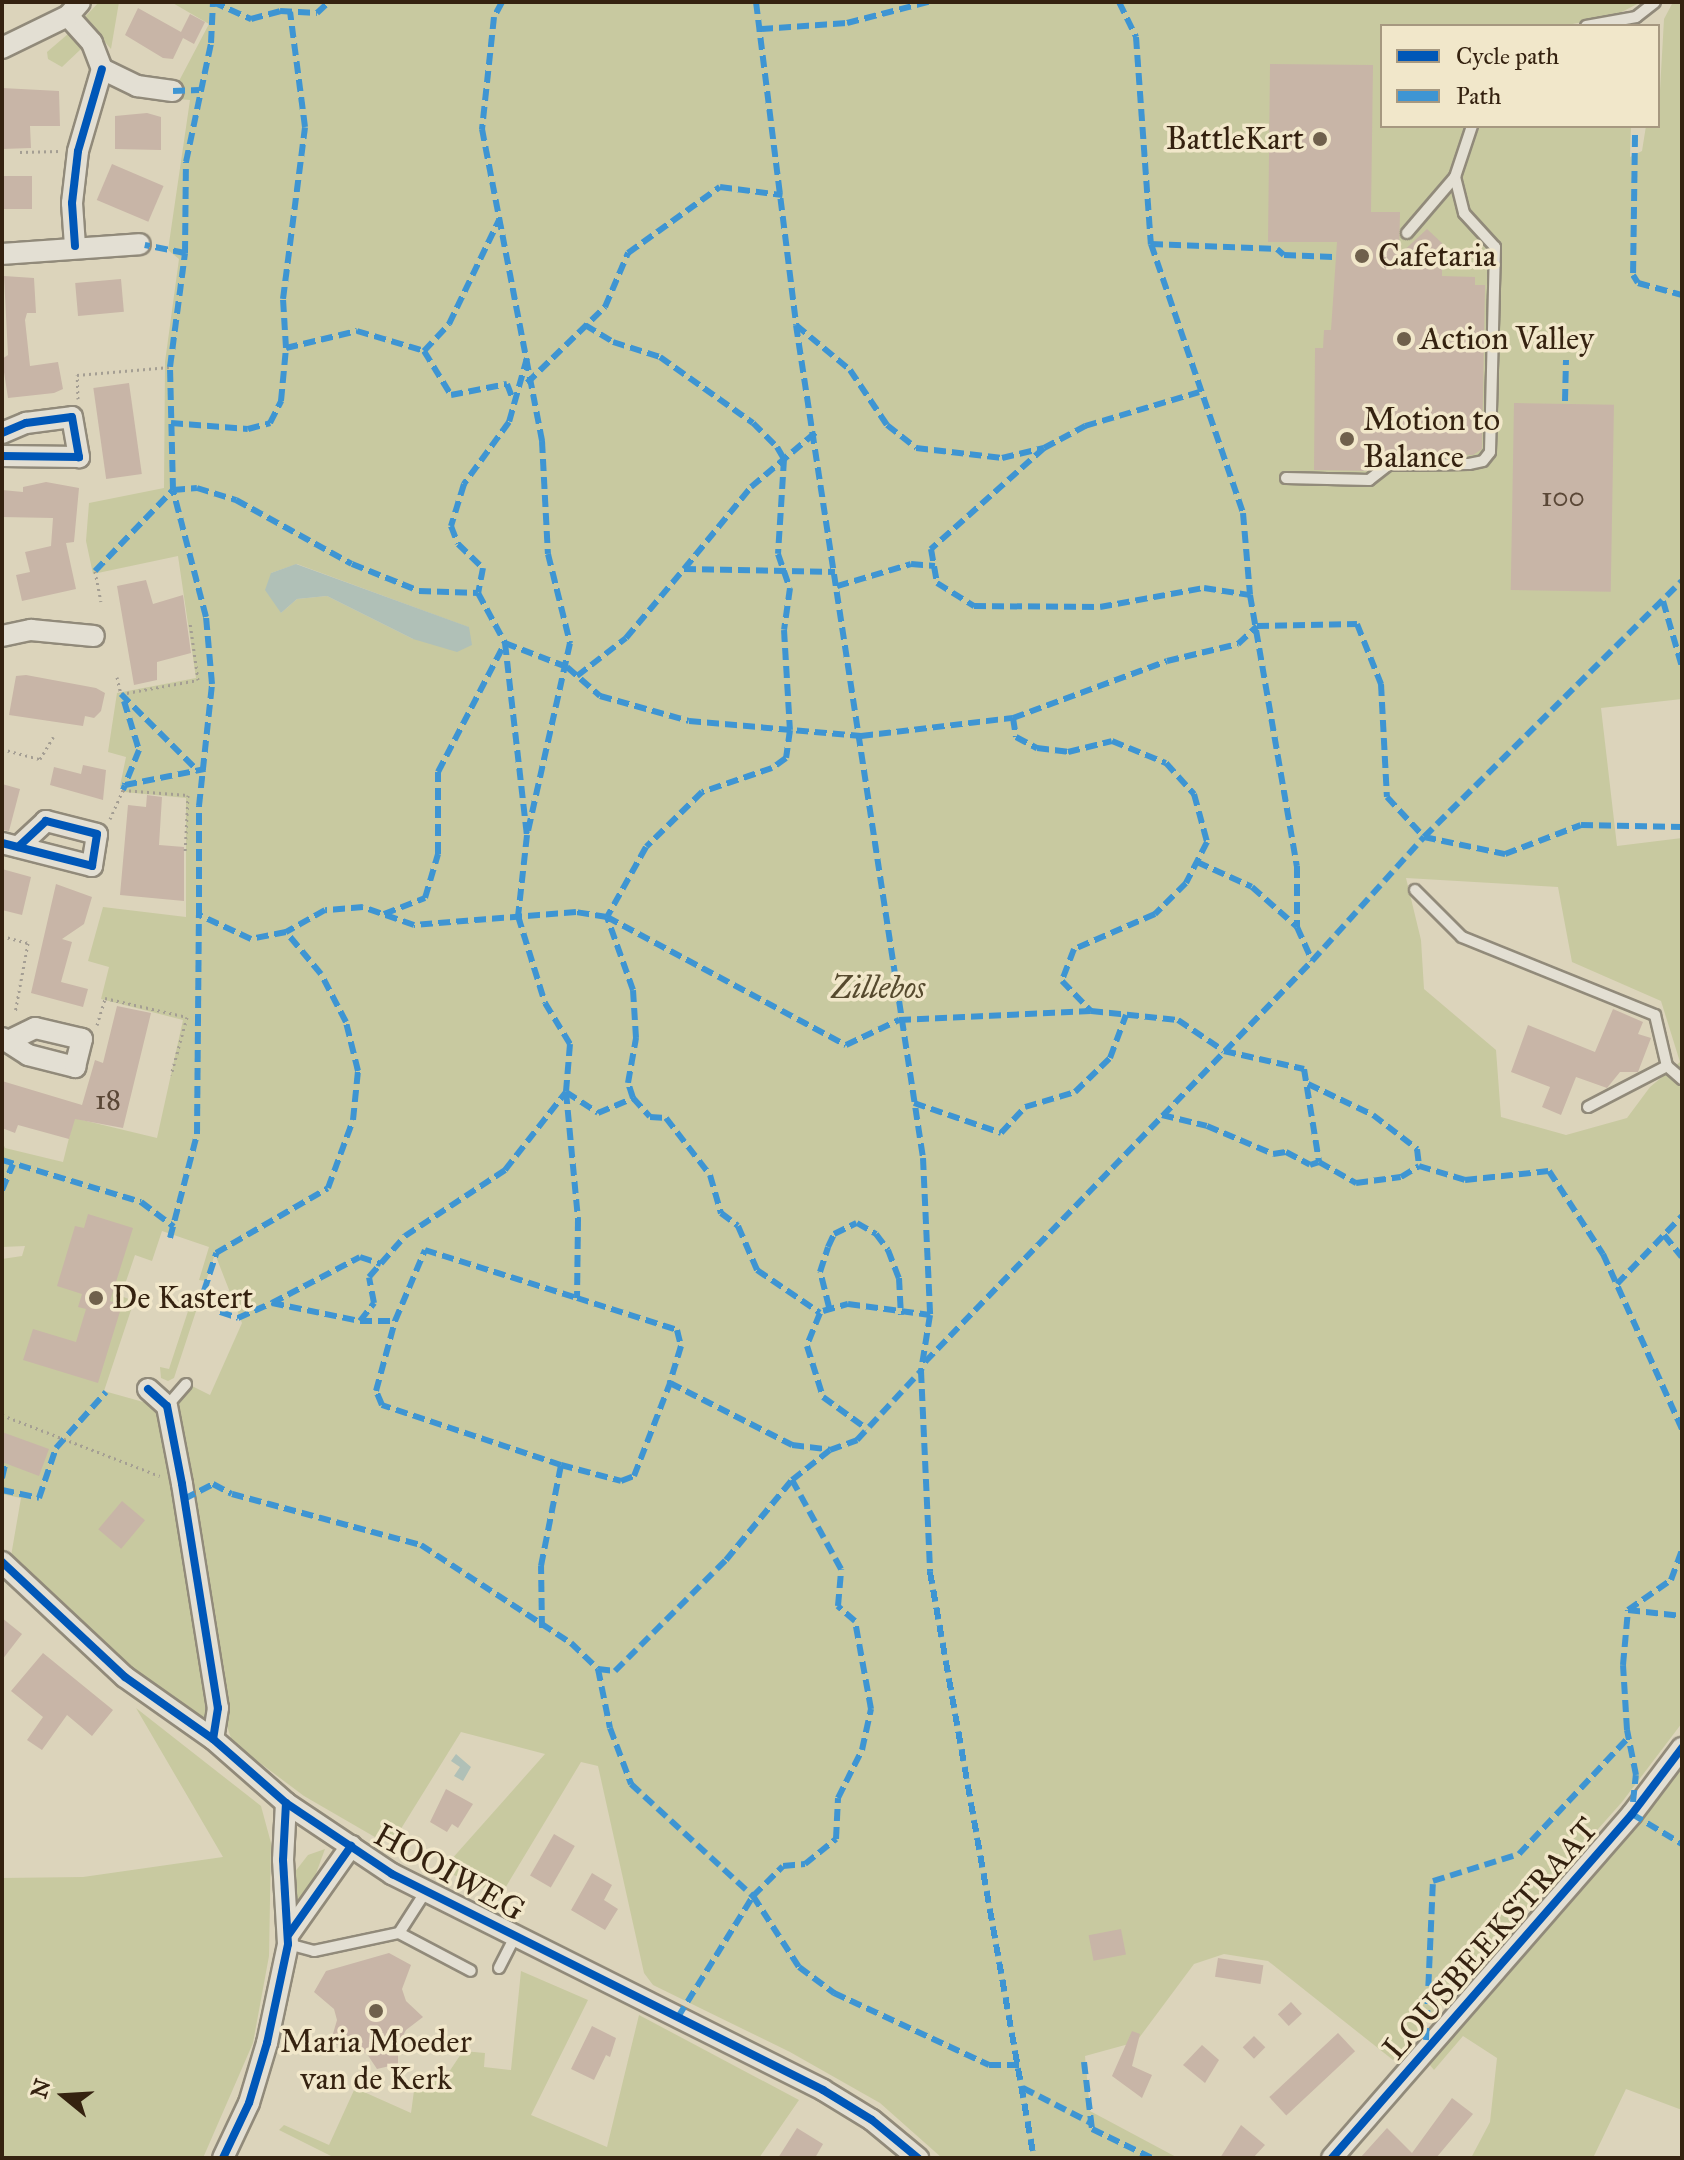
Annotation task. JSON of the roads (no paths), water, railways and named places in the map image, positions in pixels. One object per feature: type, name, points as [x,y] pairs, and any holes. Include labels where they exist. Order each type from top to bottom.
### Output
[{"type":"street","points":[[2,48],[74,9],[102,69],[78,151],[72,203],[75,246]]},
{"type":"street","points":[[102,69],[137,86],[173,91]]},
{"type":"street","points":[[2,254],[75,246],[140,244]]},
{"type":"street","points":[[2,433],[26,423],[72,417],[79,457],[2,456]]},
{"type":"street","points":[[2,636],[31,630],[94,636]]},
{"type":"street","points":[[148,1389],[167,1406],[182,1484],[218,1708],[213,1739]]},
{"type":"street","name":"HOOIWEG","points":[[2,1562],[125,1677],[213,1739],[286,1803],[351,1846],[514,1938],[823,2090],[872,2120],[918,2158]]},
{"type":"street","name":"LOUSBEEKSTRAAT","points":[[1332,2158],[1632,1814],[1682,1748]]},
{"type":"street","points":[[223,2158],[249,2103],[267,2043],[288,1939],[284,1915],[286,1803]]},
{"type":"street","points":[[288,1939],[351,1846]]},
{"type":"lane","points":[[1597,24],[1636,17],[1655,2]]},
{"type":"lane","points":[[1407,233],[1455,177],[1471,128]]},
{"type":"lane","points":[[1286,478],[1369,480],[1388,465],[1469,464],[1483,461],[1490,452],[1495,247],[1464,213],[1455,177]]},
{"type":"lane","points":[[1415,890],[1462,937],[1655,1015],[1667,1066],[1682,1079]]},
{"type":"lane","points":[[1588,1107],[1667,1066]]},
{"type":"lane","points":[[167,1406],[186,1384]]},
{"type":"lane","points":[[399,1933],[426,1891]]},
{"type":"lane","points":[[288,1939],[314,1951],[399,1933],[471,1971]]},
{"type":"lane","points":[[499,1968],[514,1938]]},
{"type":"place","name":"BattleKart","points":[[1320,139]]},
{"type":"place","name":"Cafetaria","points":[[1362,256]]},
{"type":"place","name":"Action Valley","points":[[1404,339]]},
{"type":"place","name":"Motion to Balance","points":[[1347,439]]},
{"type":"place","name":"De Kastert","points":[[96,1298]]},
{"type":"place","name":"Maria Moeder van de Kerk","points":[[376,2011]]},
{"type":"park label","name":"Zillebos","points":[[878,988]]}]
